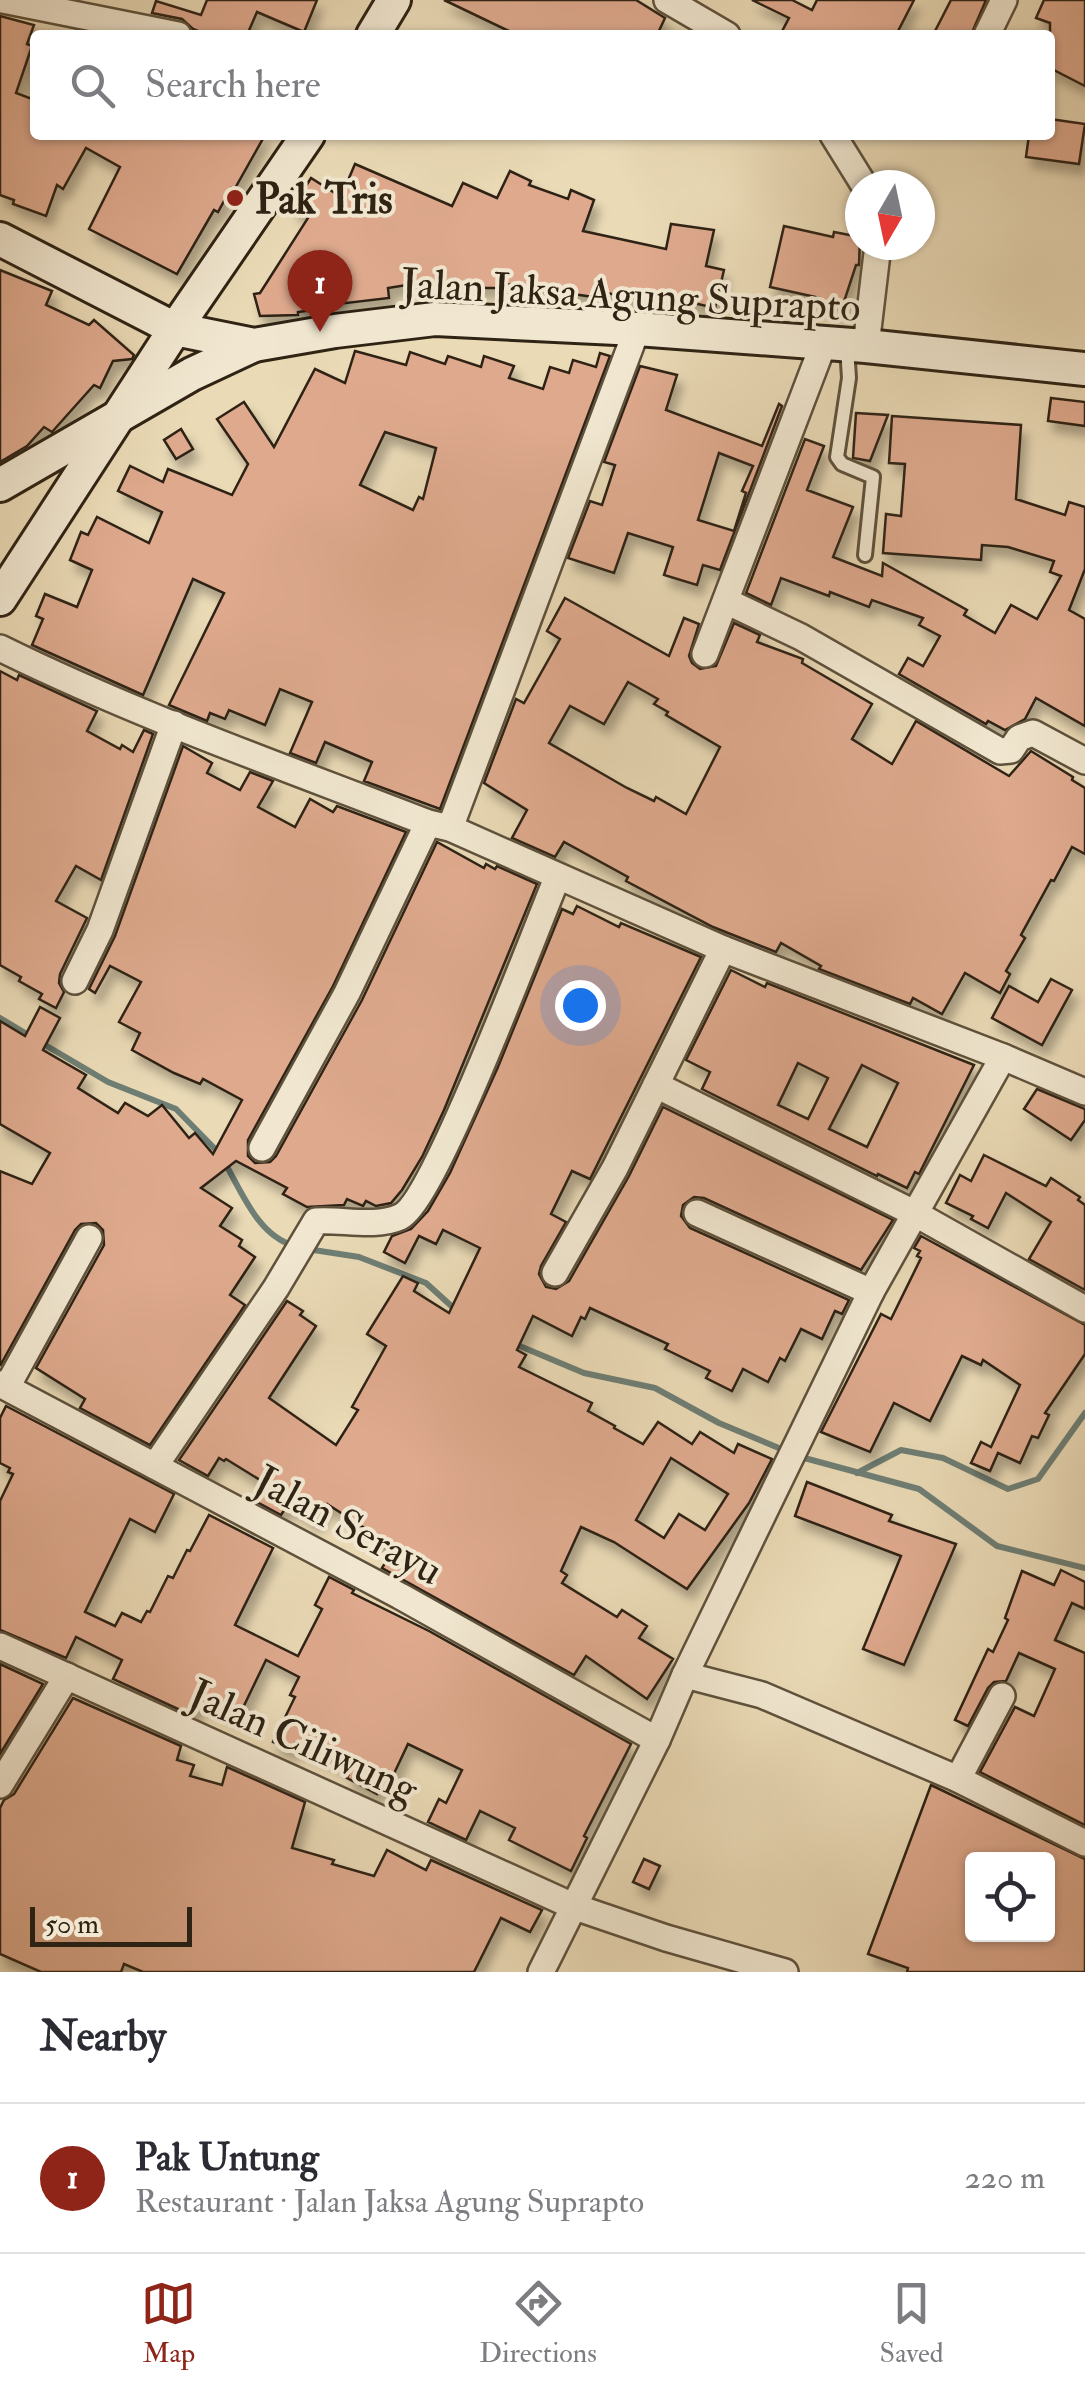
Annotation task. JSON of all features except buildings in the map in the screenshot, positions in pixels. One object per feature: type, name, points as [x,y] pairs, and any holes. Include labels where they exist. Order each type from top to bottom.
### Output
[{"type":"main road","points":[[376,30],[394,0]]},
{"type":"main road","points":[[5,576],[122,412],[305,140]]},
{"type":"main road","name":"Jalan Jaksa Agung Suprapto","points":[[0,239],[176,329],[254,344],[435,319],[637,329],[1085,369]]},
{"type":"main road","points":[[0,485],[122,412],[254,344]]},
{"type":"street","points":[[3,0],[112,9],[165,30]]},
{"type":"street","points":[[667,0],[718,30]]},
{"type":"street","points":[[989,30],[1004,0]]},
{"type":"street","points":[[836,140],[855,170]]},
{"type":"street","points":[[705,654],[845,346],[873,260]]},
{"type":"street","points":[[262,1148],[439,826],[637,329]]},
{"type":"street","points":[[726,601],[830,652],[1000,751],[1011,750],[1019,738],[1033,733],[1085,761]]},
{"type":"street","points":[[0,648],[60,678],[439,826],[723,950],[1085,1092]]},
{"type":"street","points":[[75,982],[100,930],[174,724]]},
{"type":"street","points":[[156,1466],[314,1224],[319,1220],[388,1220],[400,1217],[418,1201],[476,1078],[556,878]]},
{"type":"street","points":[[555,1273],[615,1168],[723,950]]},
{"type":"street","points":[[541,1972],[658,1740],[684,1675],[871,1292],[1003,1057]]},
{"type":"street","points":[[656,1085],[916,1214],[1085,1309]]},
{"type":"street","points":[[696,1212],[871,1292]]},
{"type":"street","points":[[3,1386],[90,1238]]},
{"type":"street","name":"Jalan Serayu","points":[[3,1386],[400,1596],[658,1740]]},
{"type":"street","name":"Jalan Ciliwung","points":[[0,1646],[575,1907],[785,1972]]},
{"type":"street","points":[[684,1675],[762,1695],[958,1778],[1085,1843]]},
{"type":"street","points":[[0,1786],[67,1676]]},
{"type":"street","points":[[958,1778],[1002,1696]]},
{"type":"lane","points":[[845,346],[850,378],[837,457],[842,464],[872,476],[865,555]]},
{"type":"waterway","points":[[0,1018],[30,1036]]},
{"type":"waterway","points":[[40,1042],[108,1082],[176,1109],[218,1152]]},
{"type":"waterway","points":[[225,1163],[262,1224],[282,1241],[295,1246]]},
{"type":"waterway","points":[[307,1249],[359,1257],[426,1283],[458,1312]]},
{"type":"waterway","points":[[515,1344],[584,1373],[655,1388],[719,1423],[786,1451]]},
{"type":"waterway","points":[[857,1473],[901,1450],[943,1458],[1008,1489],[1038,1479],[1085,1413]]},
{"type":"waterway","points":[[797,1456],[919,1489],[997,1546],[1085,1568]]},
{"type":"place","name":"Pak Tris","points":[[235,198]]},
{"type":"place","name":"Pak Untung","points":[[320,332]]}]
